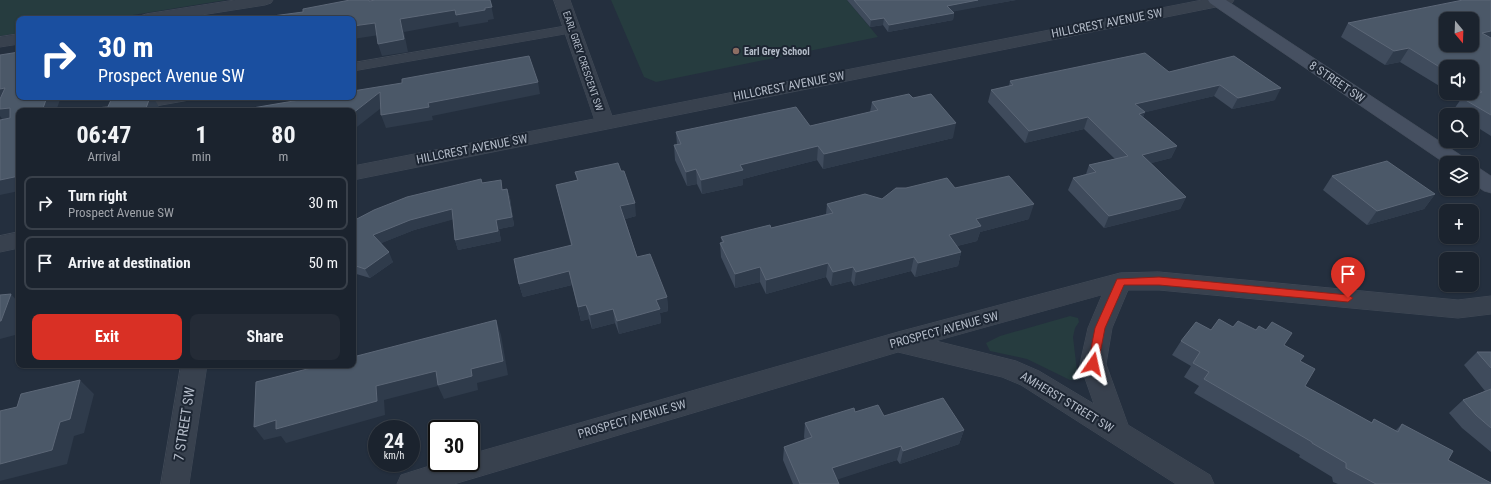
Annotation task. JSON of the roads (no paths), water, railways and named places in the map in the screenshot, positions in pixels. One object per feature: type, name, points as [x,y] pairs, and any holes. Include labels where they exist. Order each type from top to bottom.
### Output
[{"type":"street","points":[[165,16],[265,0]]},
{"type":"street","name":"EARL GREY CRESCENT SW","points":[[562,0],[605,122]]},
{"type":"street","name":"HILLCREST AVENUE SW","points":[[356,172],[1220,0]]},
{"type":"street","name":"8 STREET SW","points":[[1220,0],[1448,156]]},
{"type":"street","points":[[0,42],[16,39]]},
{"type":"street","points":[[1479,178],[1491,186]]},
{"type":"street","points":[[0,244],[16,241]]},
{"type":"street","name":"PROSPECT AVENUE SW","points":[[411,484],[898,342],[1120,282],[1159,281],[1458,309],[1491,305]]},
{"type":"street","name":"AMHERST STREET SW","points":[[1118,434],[1093,364],[1100,328],[1120,282]]},
{"type":"street","name":"AMHERST STREET SW","points":[[898,342],[1007,368],[1030,378],[1200,484]]},
{"type":"street","name":"7 STREET SW","points":[[175,484],[194,368]]},
{"type":"lane","points":[[356,66],[572,29]]},
{"type":"lane","points":[[121,108],[167,100]]},
{"type":"place","name":"Earl Grey School","points":[[736,51]]}]
